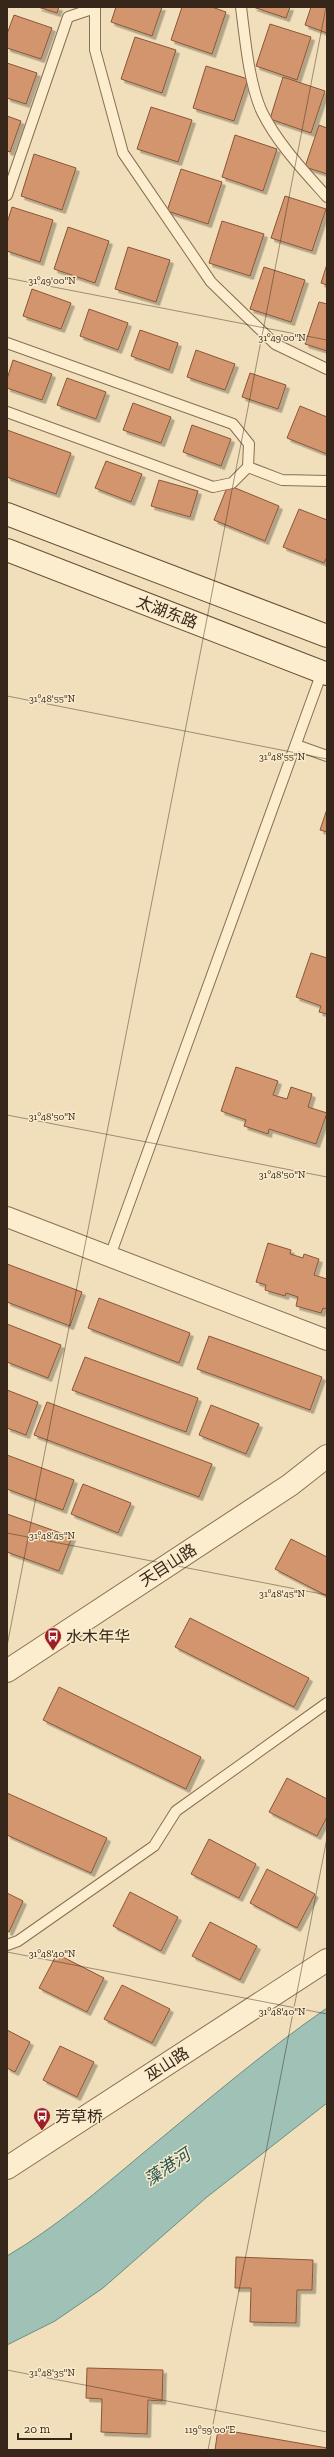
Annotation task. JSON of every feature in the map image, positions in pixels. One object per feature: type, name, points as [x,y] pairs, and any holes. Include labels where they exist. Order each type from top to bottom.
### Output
[{"type":"street","points":[[7,514],[327,636]]},
{"type":"street","name":"太湖东路","points":[[7,550],[325,673]]},
{"type":"street","points":[[7,1217],[327,1340]]},
{"type":"street","name":"天目山路","points":[[7,1671],[290,1485],[327,1456]]},
{"type":"street","name":"巫山路","points":[[7,2168],[327,1960]]},
{"type":"lane","points":[[241,7],[247,59],[262,111],[284,148],[327,197]]},
{"type":"lane","points":[[7,195],[68,17],[95,8],[95,50],[124,152],[211,282],[274,344],[327,369]]},
{"type":"lane","points":[[7,343],[233,424],[249,444],[248,467],[232,483],[213,487],[7,412]]},
{"type":"lane","points":[[248,467],[282,480],[327,481]]},
{"type":"lane","points":[[110,1256],[296,745],[325,673]]},
{"type":"lane","points":[[296,745],[327,756]]},
{"type":"lane","points":[[7,1945],[18,1941],[154,1846],[176,1811],[327,1703]]},
{"type":"water","name":"藻港河","points":[[327,2008],[327,2103],[207,2197],[103,2288],[55,2321],[7,2345],[7,2256],[43,2233],[77,2208],[256,2061]]},
{"type":"building","points":[[38,7],[59,7],[57,13]]},
{"type":"building","points":[[116,7],[162,7],[152,36],[111,22]]},
{"type":"building","points":[[182,7],[212,7],[226,12],[212,54],[171,40]]},
{"type":"building","points":[[253,7],[290,7],[286,18]]},
{"type":"building","points":[[311,7],[327,7],[327,33],[305,25]]},
{"type":"building","points":[[14,15],[52,28],[41,59],[7,48],[7,34]]},
{"type":"building","points":[[270,24],[311,37],[297,80],[256,66]]},
{"type":"building","points":[[135,37],[176,50],[162,93],[121,79]]},
{"type":"building","points":[[7,63],[37,73],[26,104],[7,98]]},
{"type":"building","points":[[206,66],[248,79],[234,121],[193,108]]},
{"type":"building","points":[[283,77],[325,91],[311,133],[270,119]]},
{"type":"building","points":[[151,107],[192,120],[178,162],[137,149]]},
{"type":"building","points":[[7,116],[21,121],[10,152],[7,151]]},
{"type":"building","points":[[319,125],[327,128],[327,174],[305,167]]},
{"type":"building","points":[[235,135],[277,149],[263,191],[222,177]]},
{"type":"building","points":[[34,154],[76,168],[62,210],[21,196]]},
{"type":"building","points":[[181,169],[222,182],[208,224],[167,211]]},
{"type":"building","points":[[285,196],[326,209],[312,251],[271,238]]},
{"type":"building","points":[[12,207],[53,220],[40,262],[7,251],[7,223]]},
{"type":"building","points":[[222,221],[264,234],[250,276],[209,263]]},
{"type":"building","points":[[68,227],[109,241],[95,283],[54,269]]},
{"type":"building","points":[[128,247],[170,260],[156,302],[115,289]]},
{"type":"building","points":[[327,264],[327,285],[321,283]]},
{"type":"building","points":[[264,267],[305,280],[291,322],[250,309]]},
{"type":"building","points":[[32,289],[71,303],[61,329],[23,316]]},
{"type":"building","points":[[319,302],[327,304],[327,351],[305,344]]},
{"type":"building","points":[[89,309],[128,323],[118,350],[80,336]]},
{"type":"building","points":[[140,330],[178,343],[169,370],[131,356]]},
{"type":"building","points":[[196,350],[235,364],[225,390],[187,377]]},
{"type":"building","points":[[13,360],[52,374],[42,400],[7,388],[7,379]]},
{"type":"building","points":[[250,373],[286,385],[278,409],[242,397]]},
{"type":"building","points":[[67,378],[106,392],[96,419],[57,405]]},
{"type":"building","points":[[133,403],[171,417],[161,443],[123,430]]},
{"type":"building","points":[[300,406],[327,417],[327,454],[287,438]]},
{"type":"building","points":[[192,425],[231,439],[221,466],[183,452]]},
{"type":"building","points":[[7,430],[71,453],[56,494],[7,477]]},
{"type":"building","points":[[106,461],[142,474],[131,502],[95,488]]},
{"type":"building","points":[[159,480],[198,491],[190,517],[151,506]]},
{"type":"building","points":[[228,485],[279,506],[265,541],[214,520]]},
{"type":"building","points":[[299,509],[327,520],[327,557],[324,563],[283,547]]},
{"type":"building","points":[[327,809],[327,832],[320,830]]},
{"type":"building","points":[[311,953],[327,958],[327,1014],[319,1012],[321,1006],[296,997]]},
{"type":"building","points":[[236,1067],[278,1081],[273,1095],[287,1099],[291,1087],[312,1094],[308,1107],[327,1113],[316,1144],[269,1129],[268,1134],[244,1126],[246,1120],[221,1111]]},
{"type":"building","points":[[268,1243],[291,1250],[290,1254],[303,1258],[304,1254],[319,1259],[314,1275],[327,1279],[327,1309],[323,1308],[321,1313],[296,1306],[298,1297],[286,1293],[285,1296],[265,1290],[266,1285],[256,1282]]},
{"type":"building","points":[[7,1264],[82,1292],[70,1326],[7,1302]]},
{"type":"building","points":[[99,1298],[190,1333],[179,1363],[88,1328]]},
{"type":"building","points":[[7,1324],[61,1345],[48,1378],[7,1362]]},
{"type":"building","points":[[209,1336],[322,1377],[310,1410],[197,1369]]},
{"type":"building","points":[[85,1357],[198,1398],[186,1432],[72,1390]]},
{"type":"building","points":[[7,1390],[38,1402],[26,1435],[7,1428]]},
{"type":"building","points":[[47,1402],[212,1464],[199,1497],[34,1435]]},
{"type":"building","points":[[211,1405],[259,1424],[246,1454],[199,1435]]},
{"type":"building","points":[[7,1455],[74,1480],[63,1510],[7,1489]]},
{"type":"building","points":[[83,1484],[131,1503],[118,1533],[71,1514]]},
{"type":"building","points":[[7,1514],[72,1537],[59,1571],[7,1552]]},
{"type":"building","points":[[291,1539],[327,1557],[327,1596],[275,1569]]},
{"type":"building","points":[[190,1618],[309,1678],[294,1707],[175,1647]]},
{"type":"building","points":[[59,1687],[201,1757],[186,1789],[43,1720]]},
{"type":"building","points":[[287,1778],[327,1799],[327,1817],[317,1836],[269,1812]]},
{"type":"building","points":[[7,1793],[107,1838],[91,1873],[7,1835]]},
{"type":"building","points":[[209,1839],[256,1864],[239,1898],[191,1874]]},
{"type":"building","points":[[267,1869],[315,1894],[297,1928],[250,1903]]},
{"type":"building","points":[[130,1892],[178,1917],[161,1951],[113,1926]]},
{"type":"building","points":[[7,1893],[23,1901],[9,1932],[7,1931]]},
{"type":"building","points":[[210,1922],[257,1946],[240,1980],[192,1956]]},
{"type":"building","points":[[57,1954],[104,1978],[87,2012],[39,1988]]},
{"type":"building","points":[[122,1985],[170,2009],[152,2043],[104,2019]]},
{"type":"building","points":[[7,2030],[30,2042],[15,2072],[7,2068]]},
{"type":"building","points":[[60,2046],[94,2062],[77,2097],[43,2080]]},
{"type":"building","points":[[236,2257],[313,2260],[312,2290],[297,2290],[296,2323],[250,2322],[251,2288],[235,2288]]},
{"type":"building","points":[[87,2368],[163,2370],[162,2401],[148,2400],[147,2434],[101,2432],[102,2399],[86,2398]]},
{"type":"building","points":[[218,2429],[327,2448],[327,2450],[215,2450]]},
{"type":"place","name":"水木年华","points":[[53,1651]]},
{"type":"place","name":"芳草桥","points":[[42,2131]]}]
